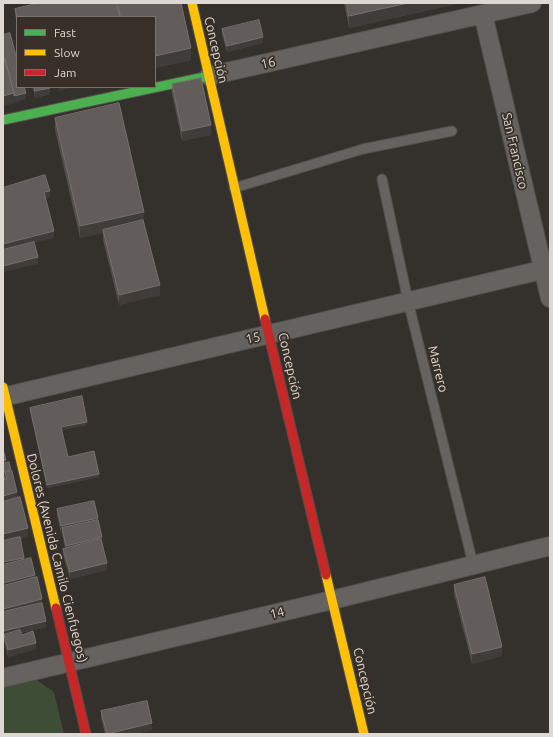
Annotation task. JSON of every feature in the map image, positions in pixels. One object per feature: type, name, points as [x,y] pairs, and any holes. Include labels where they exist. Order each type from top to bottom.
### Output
[{"type":"street","name":"Concepción","points":[[192,3],[234,188],[364,734]]},
{"type":"street","name":"16","points":[[156,87],[209,76],[481,9],[532,3]]},
{"type":"street","name":"San Francisco","points":[[481,9],[547,268],[550,298]]},
{"type":"street","name":"16","points":[[3,120],[153,88]]},
{"type":"street","name":"15","points":[[4,394],[269,334],[547,268]]},
{"type":"street","name":"Dolores (Avenida Camilo Cienfuegos)","points":[[4,394],[86,734]]},
{"type":"street","name":"14","points":[[3,678],[332,600],[550,546]]},
{"type":"lane","points":[[234,188],[364,149],[452,131]]},
{"type":"lane","name":"Marrero","points":[[382,179],[408,301],[473,564]]},
{"type":"green space","points":[[34,678],[54,692],[64,734],[3,734],[3,686]]},
{"type":"building","points":[[39,3],[116,3],[120,16],[17,16],[15,9]]},
{"type":"building","points":[[118,3],[181,3],[191,48],[156,56],[156,16],[121,16]]},
{"type":"building","points":[[347,3],[408,3],[349,16]]},
{"type":"building","points":[[259,20],[263,37],[227,46],[222,29]]},
{"type":"building","points":[[10,33],[16,56],[16,88],[24,88],[26,93],[14,96],[5,59],[3,59],[3,35]]},
{"type":"building","points":[[3,59],[5,59],[14,93],[3,96]]},
{"type":"building","points":[[201,78],[211,125],[182,131],[172,84]]},
{"type":"building","points":[[34,88],[50,88],[35,91]]},
{"type":"building","points":[[119,103],[144,212],[80,226],[55,118]]},
{"type":"building","points":[[45,175],[50,191],[44,192],[54,231],[3,244],[3,188]]},
{"type":"building","points":[[143,220],[160,285],[119,295],[103,230]]},
{"type":"building","points":[[34,242],[38,257],[3,266],[3,250]]},
{"type":"building","points":[[82,396],[87,422],[61,427],[68,457],[94,451],[99,474],[47,485],[30,408]]},
{"type":"building","points":[[3,449],[6,460],[3,461]]},
{"type":"building","points":[[9,462],[11,470],[3,472],[3,464]]},
{"type":"building","points":[[12,471],[17,492],[3,496],[3,480],[7,479],[5,473]]},
{"type":"building","points":[[20,497],[28,528],[3,534],[3,502]]},
{"type":"building","points":[[94,501],[98,518],[61,526],[57,509]]},
{"type":"building","points":[[98,520],[102,537],[66,546],[62,528]]},
{"type":"building","points":[[20,537],[24,558],[3,562],[3,541]]},
{"type":"building","points":[[101,539],[107,563],[70,572],[63,549]]},
{"type":"building","points":[[31,558],[35,575],[3,583],[3,565]]},
{"type":"building","points":[[37,577],[42,599],[3,609],[3,586]]},
{"type":"building","points":[[485,577],[502,647],[472,654],[454,585]]},
{"type":"building","points":[[42,603],[46,621],[3,631],[3,612]]},
{"type":"building","points":[[20,630],[22,635],[33,631],[36,643],[8,650],[4,635]]},
{"type":"building","points":[[147,701],[152,723],[107,734],[101,711]]},
{"type":"traffic: fast","points":[[156,87],[209,76]]},
{"type":"traffic: fast","points":[[3,120],[153,88]]},
{"type":"traffic: slow","points":[[192,3],[265,319]]},
{"type":"traffic: slow","points":[[3,387],[56,608]]},
{"type":"traffic: slow","points":[[326,575],[364,734]]},
{"type":"traffic: jam","points":[[265,319],[326,575]]},
{"type":"traffic: jam","points":[[56,608],[86,734]]}]
